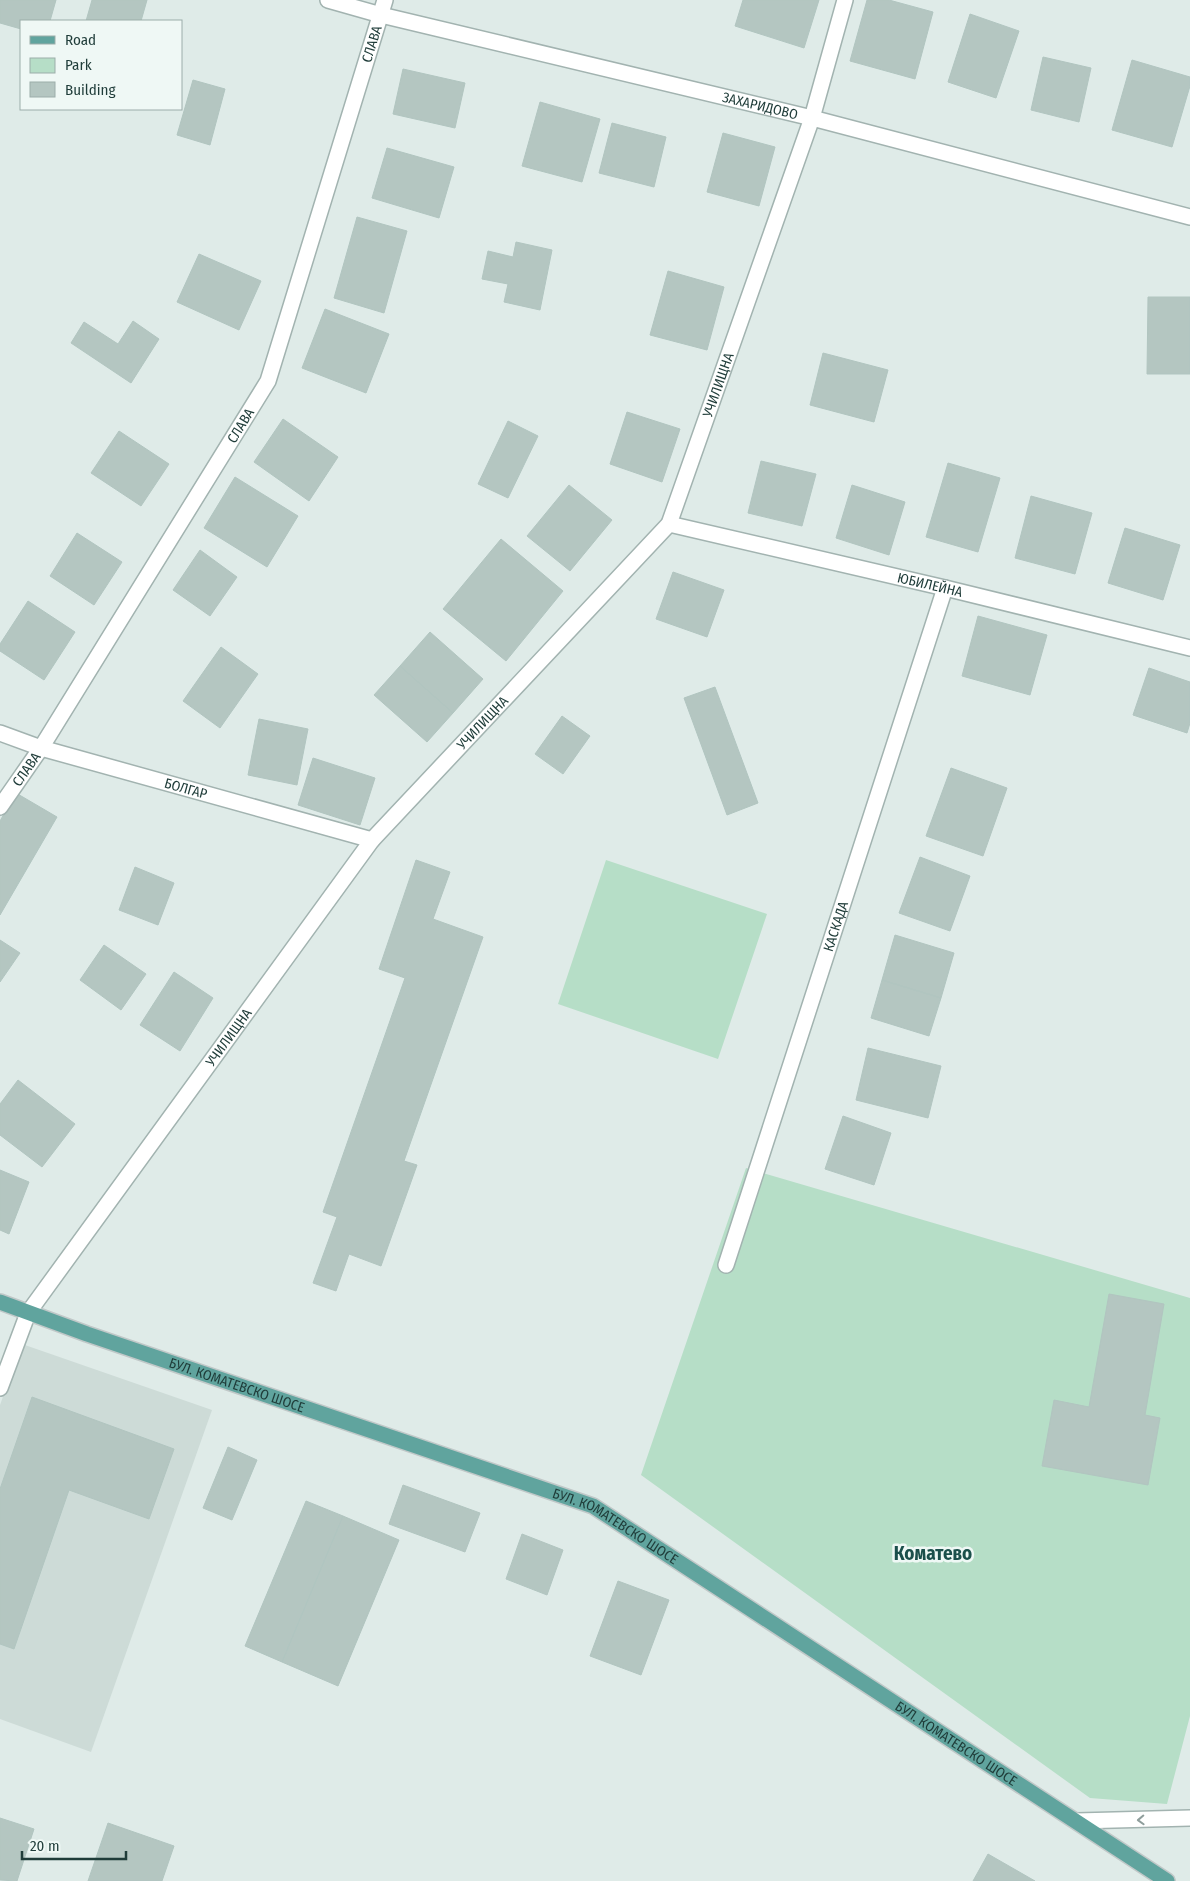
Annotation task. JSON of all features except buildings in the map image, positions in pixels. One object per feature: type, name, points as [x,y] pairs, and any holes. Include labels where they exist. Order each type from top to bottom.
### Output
[{"type":"main road","name":"БУЛ. КОМАТЕВСКО ШОСЕ","points":[[0,1302],[593,1506],[1165,1880]]},
{"type":"street","name":"ЗАХАРИДОВО","points":[[328,0],[383,7],[1190,217]]},
{"type":"street","name":"УЧИЛИЩНА","points":[[0,1388],[28,1313],[372,840],[669,524],[812,118],[845,0]]},
{"type":"street","name":"СЛАВА","points":[[0,807],[41,748],[268,381],[383,7]]},
{"type":"street","name":"ЮБИЛЕЙНА","points":[[669,524],[945,588],[1190,648]]},
{"type":"street","name":"КАСКАДА","points":[[726,1265],[945,588]]},
{"type":"street","name":"БОЛГАР","points":[[0,733],[41,748],[372,840]]},
{"type":"street","points":[[1076,1822],[1190,1818]]},
{"type":"shaded area","points":[[22,1344],[212,1410],[91,1752],[0,1719],[0,1405]]},
{"type":"green space","points":[[606,860],[767,914],[718,1059],[558,1004]]},
{"type":"green space","points":[[746,1168],[1190,1298],[1190,1716],[1167,1804],[1090,1798],[641,1475]]},
{"type":"district","name":"Коматево","points":[[933,1553]]}]
